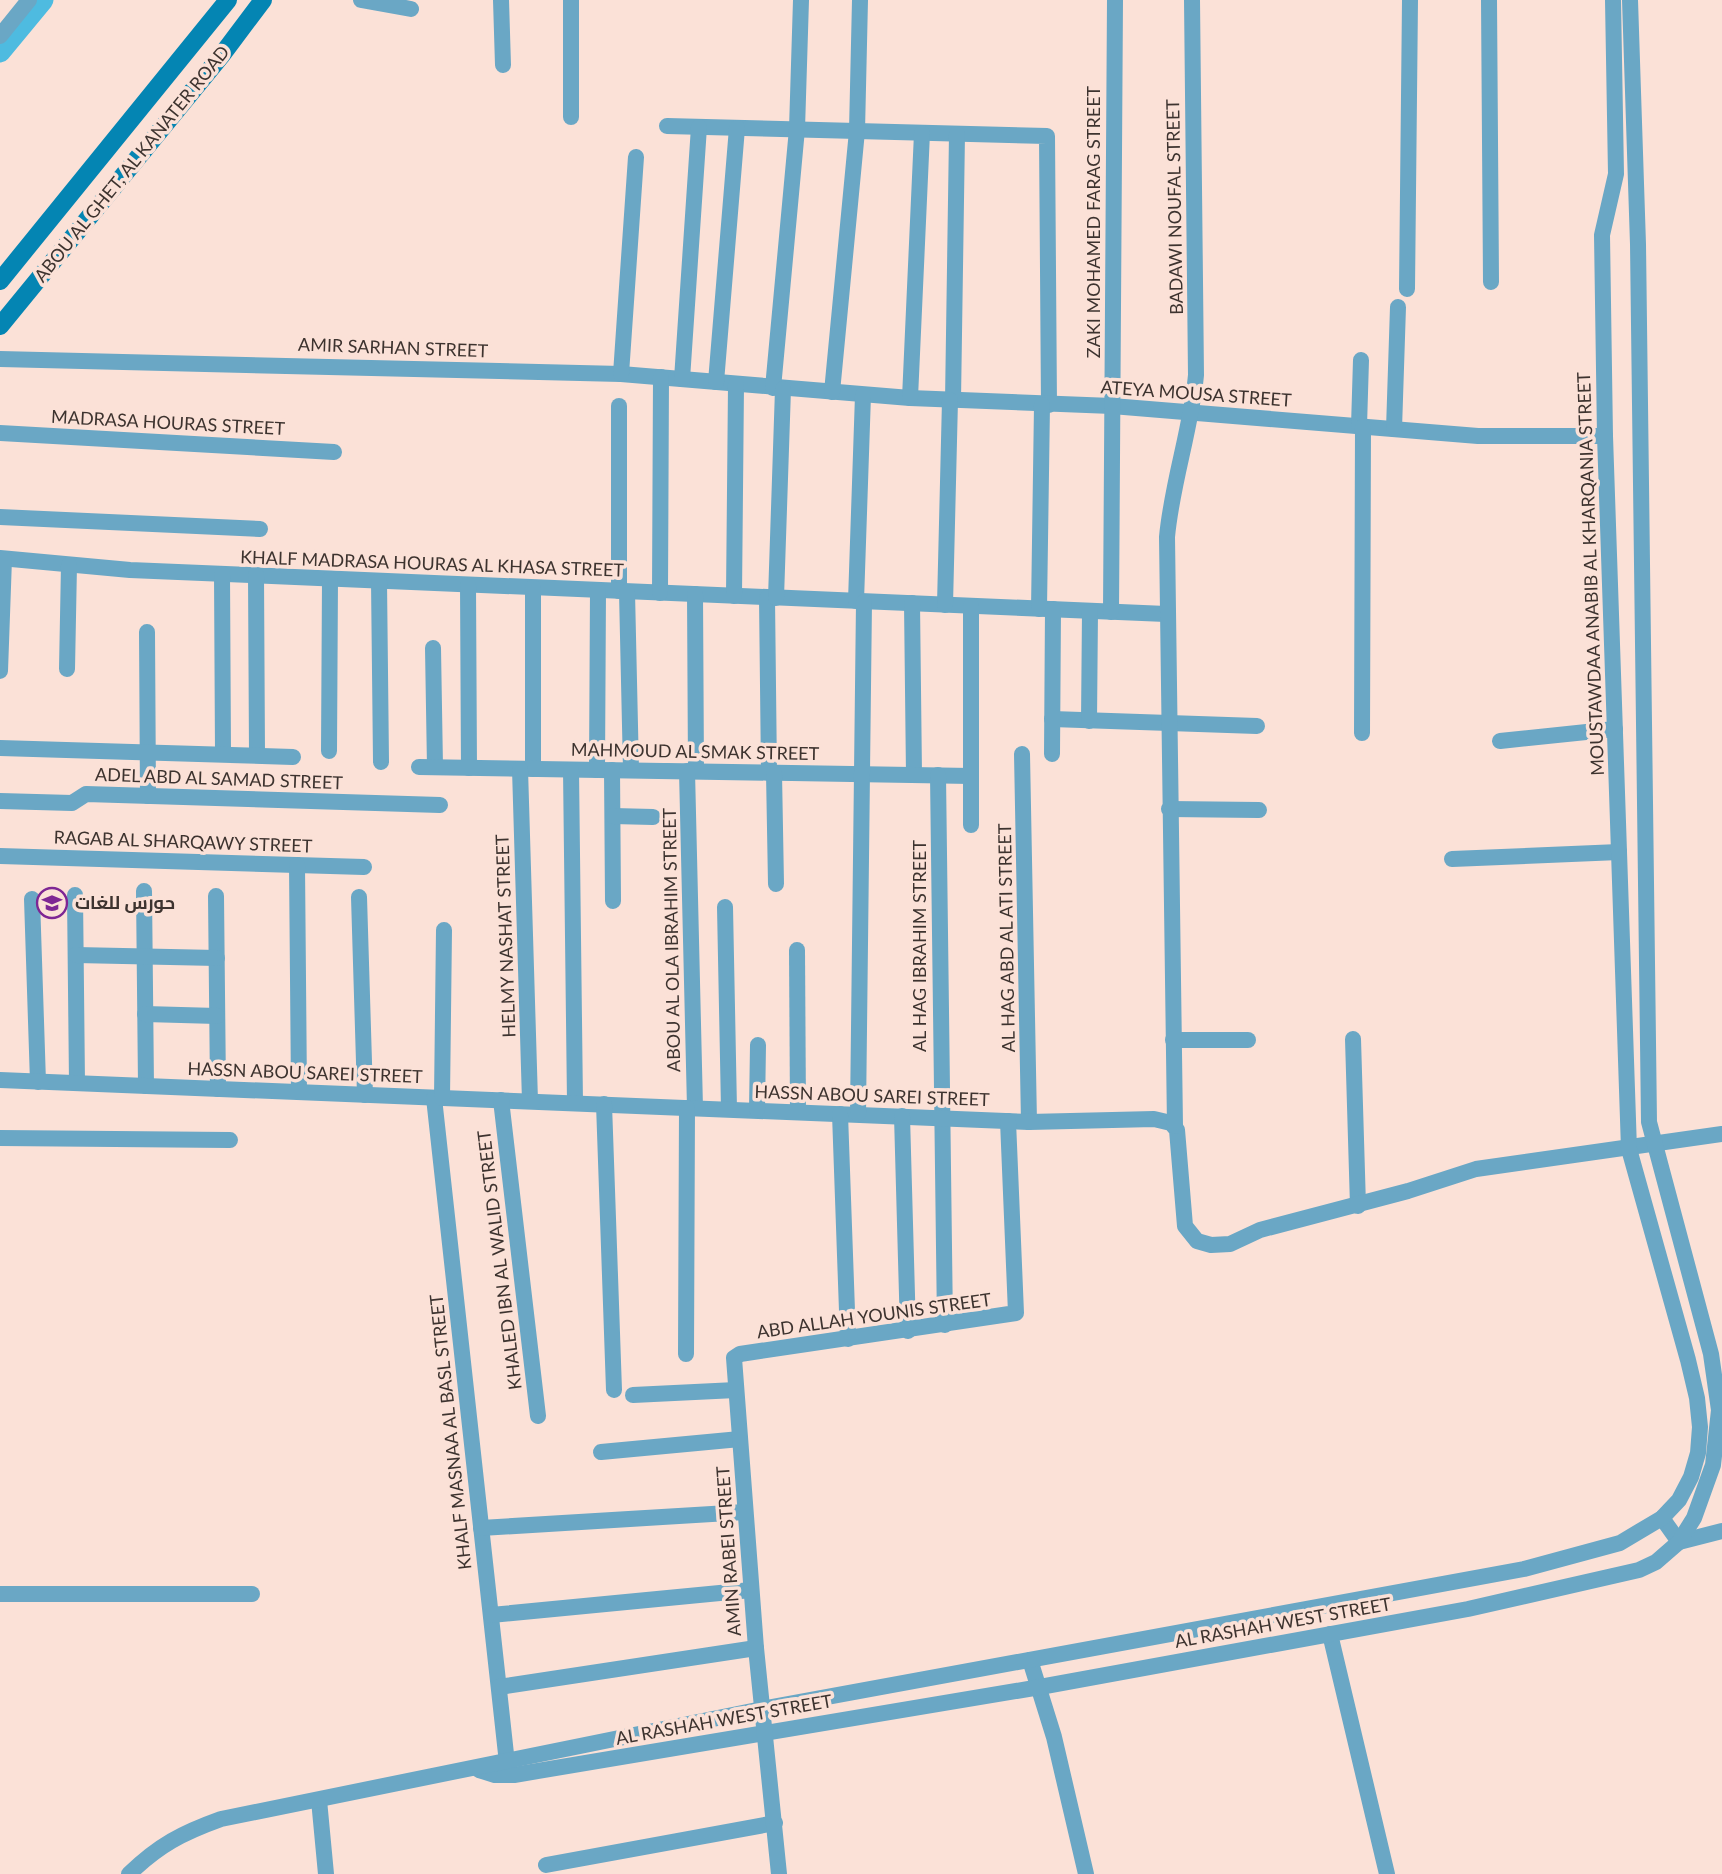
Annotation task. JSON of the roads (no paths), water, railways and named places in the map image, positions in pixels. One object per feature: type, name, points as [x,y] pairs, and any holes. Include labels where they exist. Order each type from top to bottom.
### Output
[{"type":"main road","name":"ABOU AL GHET, AL KANATER ROAD","points":[[0,281],[228,0]]},
{"type":"main road","name":"ABOU AL GHET, AL KANATER ROAD","points":[[0,326],[221,56],[263,0]]},
{"type":"street","points":[[0,36],[29,0]]},
{"type":"street","points":[[361,0],[411,9]]},
{"type":"street","points":[[501,0],[503,65]]},
{"type":"street","points":[[571,0],[571,117]]},
{"type":"street","points":[[776,884],[771,773],[771,598],[778,388],[797,130],[801,0]]},
{"type":"street","points":[[832,392],[857,131],[860,0]]},
{"type":"street","name":"ZAKI MOHAMED FARAG STREET","points":[[1111,612],[1115,0]]},
{"type":"street","name":"BADAWI NOUFAL STREET","points":[[1175,1126],[1166,614],[1169,514],[1192,413],[1196,375],[1192,0]]},
{"type":"street","points":[[1407,289],[1410,0]]},
{"type":"street","points":[[1489,0],[1491,282]]},
{"type":"street","name":"MOUSTAWDAA ANABIB AL KHARQANIA STREET","points":[[1613,0],[1616,174],[1602,234],[1605,436],[1629,1149]]},
{"type":"street","points":[[1630,0],[1638,244],[1649,1122],[1654,1146]]},
{"type":"street","points":[[667,126],[1047,136],[1046,609],[1052,754]]},
{"type":"street","points":[[682,379],[699,127]]},
{"type":"street","points":[[716,382],[737,128]]},
{"type":"street","points":[[910,398],[922,133]]},
{"type":"street","points":[[945,605],[957,134]]},
{"type":"street","points":[[621,374],[636,157]]},
{"type":"street","points":[[1394,429],[1398,307]]},
{"type":"street","name":"AMIR SARHAN STREET","points":[[0,359],[621,374],[778,388]]},
{"type":"street","points":[[1360,360],[1362,733]]},
{"type":"street","points":[[660,593],[661,377]]},
{"type":"street","points":[[734,596],[736,384]]},
{"type":"street","name":"ATEYA MOUSA STREET","points":[[778,388],[910,398],[1112,406],[1478,436],[1605,436]]},
{"type":"street","points":[[858,1114],[863,395]]},
{"type":"street","points":[[619,406],[631,770]]},
{"type":"street","name":"MADRASA HOURAS STREET","points":[[0,433],[334,452]]},
{"type":"street","points":[[0,517],[260,529]]},
{"type":"street","points":[[0,671],[2,559]]},
{"type":"street","name":"KHALF MADRASA HOURAS AL KHASA STREET","points":[[2,559],[222,574],[1166,614]]},
{"type":"street","points":[[67,668],[69,565]]},
{"type":"street","points":[[222,574],[223,754]]},
{"type":"street","points":[[256,575],[257,755]]},
{"type":"street","points":[[329,751],[330,579]]},
{"type":"street","points":[[379,581],[381,762]]},
{"type":"street","points":[[468,585],[469,768]]},
{"type":"street","name":"HELMY NASHAT STREET","points":[[530,1101],[527,769],[533,588]]},
{"type":"street","points":[[598,590],[605,770],[612,816],[613,901]]},
{"type":"street","name":"ABOU AL OLA IBRAHIM STREET","points":[[686,1354],[695,594]]},
{"type":"street","points":[[912,603],[914,775]]},
{"type":"street","points":[[971,606],[971,825]]},
{"type":"street","points":[[1088,721],[1090,611]]},
{"type":"street","points":[[147,632],[148,796]]},
{"type":"street","name":"MAHMOUD AL SMAK STREET","points":[[433,648],[427,767],[971,776]]},
{"type":"street","points":[[1052,719],[1257,726]]},
{"type":"street","points":[[1500,741],[1615,729]]},
{"type":"street","points":[[0,748],[293,757]]},
{"type":"street","name":"AL HAG ABD AL ATI STREET","points":[[1022,754],[1029,1122]]},
{"type":"street","points":[[571,769],[575,1103]]},
{"type":"street","name":"AL HAG IBRAHIM STREET","points":[[938,775],[940,1117],[945,1325]]},
{"type":"street","name":"ADEL ABD AL SAMAD STREET","points":[[0,801],[72,803],[86,794],[440,805]]},
{"type":"street","points":[[1169,809],[1259,810]]},
{"type":"street","points":[[612,816],[653,817]]},
{"type":"street","points":[[1452,859],[1619,852]]},
{"type":"street","name":"RAGAB AL SHARQAWY STREET","points":[[0,856],[364,867]]},
{"type":"street","points":[[296,865],[299,1092]]},
{"type":"street","points":[[144,891],[146,1086]]},
{"type":"street","points":[[75,894],[77,1083]]},
{"type":"street","points":[[216,896],[218,1089]]},
{"type":"street","points":[[359,897],[365,1095]]},
{"type":"street","points":[[32,899],[38,1082]]},
{"type":"street","points":[[725,907],[729,1109]]},
{"type":"street","name":"KHALF MASNAA AL BASL STREET","points":[[444,930],[438,1098],[481,1528],[508,1763]]},
{"type":"street","points":[[797,950],[797,1112]]},
{"type":"street","points":[[76,954],[217,958]]},
{"type":"street","points":[[145,1014],[217,1016]]},
{"type":"street","points":[[1353,1039],[1358,1206]]},
{"type":"street","points":[[1173,1040],[1248,1040]]},
{"type":"street","points":[[757,1111],[758,1045]]},
{"type":"street","name":"HASSN ABOU SAREI STREET","points":[[0,1080],[1029,1122],[1154,1119],[1175,1126]]},
{"type":"street","name":"KHALED IBN AL WALID STREET","points":[[501,1100],[538,1416]]},
{"type":"street","points":[[604,1104],[614,1390]]},
{"type":"street","points":[[840,1114],[848,1339]]},
{"type":"street","points":[[902,1116],[908,1331]]},
{"type":"street","name":"ABD ALLAH YOUNIS STREET","points":[[736,1390],[736,1356],[1010,1316],[1017,1310],[1008,1121]]},
{"type":"street","points":[[1175,1126],[1185,1226],[1191,1236],[1203,1243],[1230,1244],[1260,1230],[1358,1206],[1476,1168],[1654,1146],[1722,1134]]},
{"type":"street","points":[[0,1138],[230,1140]]},
{"type":"street","name":"AL RASHAH WEST STREET","points":[[477,1769],[495,1775],[514,1775],[1040,1687],[1468,1609],[1598,1580],[1647,1566],[1679,1542],[1705,1492],[1714,1456],[1719,1410],[1711,1354],[1654,1146]]},
{"type":"street","name":"AL RASHAH WEST STREET","points":[[129,1874],[156,1848],[187,1831],[221,1819],[508,1763],[762,1709],[1524,1569],[1591,1551],[1640,1534],[1662,1518],[1679,1500],[1691,1477],[1698,1453],[1698,1398],[1629,1149]]},
{"type":"street","points":[[633,1395],[736,1390]]},
{"type":"street","name":"AMIN RABEI STREET","points":[[736,1390],[756,1648],[779,1874]]},
{"type":"street","points":[[601,1452],[740,1439]]},
{"type":"street","points":[[481,1528],[745,1512]]},
{"type":"street","points":[[1662,1518],[1679,1542],[1722,1531]]},
{"type":"street","points":[[1591,1551],[1598,1580]]},
{"type":"street","points":[[491,1615],[751,1590]]},
{"type":"street","points":[[0,1594],[252,1594]]},
{"type":"street","points":[[1283,1615],[1290,1641]]},
{"type":"street","points":[[1330,1634],[1387,1874]]},
{"type":"street","points":[[499,1687],[756,1648]]},
{"type":"street","points":[[1030,1660],[1040,1687],[1067,1788],[1086,1874]]},
{"type":"street","points":[[827,1698],[831,1721]]},
{"type":"street","points":[[319,1800],[326,1874]]},
{"type":"street","points":[[546,1865],[775,1823]]},
{"type":"waterway","points":[[0,52],[43,0]]},
{"type":"place","name":"حورس للغات","points":[[52,903]]}]
